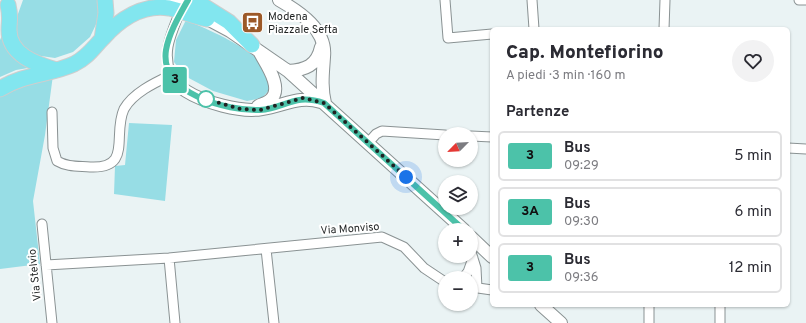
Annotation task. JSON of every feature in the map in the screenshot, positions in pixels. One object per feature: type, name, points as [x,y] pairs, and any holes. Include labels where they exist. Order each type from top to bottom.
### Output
[{"type":"highway","points":[[102,39],[106,13],[106,0]]},
{"type":"highway","points":[[194,0],[229,22],[254,47]]},
{"type":"highway","points":[[9,3],[11,18],[9,30],[12,41],[19,53],[29,61],[56,70]]},
{"type":"highway","points":[[0,22],[9,3]]},
{"type":"highway","points":[[0,89],[22,78],[68,67],[89,56],[102,39],[126,18],[138,11],[149,8],[170,8],[207,19]]},
{"type":"main road","points":[[172,0],[254,47],[288,71],[456,223]]},
{"type":"main road","points":[[279,0],[302,16],[322,38],[324,57],[321,83],[324,103]]},
{"type":"main road","points":[[288,71],[306,69],[312,65],[320,53],[322,38]]},
{"type":"main road","points":[[252,109],[270,100],[275,90],[271,70],[254,47]]},
{"type":"main road","points":[[170,75],[186,91],[227,107],[265,109],[303,98],[324,103]]},
{"type":"main road","points":[[478,244],[490,255]]},
{"type":"main road","points":[[543,307],[558,321]]},
{"type":"street","points":[[445,0],[448,38],[490,34]]},
{"type":"street","points":[[532,0],[534,27]]},
{"type":"street","points":[[664,27],[665,0]]},
{"type":"street","points":[[799,0],[806,0]]},
{"type":"street","points":[[52,112],[53,148],[57,161],[64,165],[101,168],[111,164],[117,158],[120,122],[124,110],[129,102],[153,84],[170,75],[166,61],[166,51],[177,20]]},
{"type":"street","points":[[368,143],[376,134],[382,131],[438,135]]},
{"type":"street","points":[[478,136],[490,137]]},
{"type":"street","points":[[790,148],[806,149]]},
{"type":"street","name":"Via Stelvio","points":[[42,224],[52,323]]},
{"type":"street","name":"Via Monviso","points":[[46,265],[169,258],[382,237],[404,247],[424,268],[438,277]]},
{"type":"street","points":[[266,249],[274,323]]},
{"type":"street","points":[[169,258],[175,323]]},
{"type":"street","points":[[478,288],[490,290]]},
{"type":"street","points":[[649,307],[649,323]]},
{"type":"street","points":[[720,307],[720,323]]},
{"type":"shaded area","points":[[23,0],[98,0],[100,16],[90,37],[73,52],[55,58],[34,55],[19,43],[14,25]]},
{"type":"shaded area","points":[[186,20],[207,29],[244,49],[263,65],[269,75],[271,88],[262,98],[247,101],[213,91],[185,76],[174,62],[176,40]]},
{"type":"shaded area","points":[[4,31],[34,67],[16,70],[0,77],[0,40]]},
{"type":"shaded area","points":[[53,75],[45,135],[33,201],[40,264],[0,269],[0,94]]},
{"type":"shaded area","points":[[129,123],[172,125],[165,201],[114,194],[115,166],[125,165]]},
{"type":"bus line","name":"3","points":[[188,0],[177,20],[166,51],[166,61],[170,75],[186,91],[227,107],[240,109],[260,110],[303,98],[313,99],[324,103],[456,223]]},
{"type":"place","name":"Modena Piazzale Sefta","points":[[252,23]]},
{"type":"route","points":[[206,99],[202,98],[227,107],[260,110],[303,98],[313,99],[324,103],[406,177]]}]
